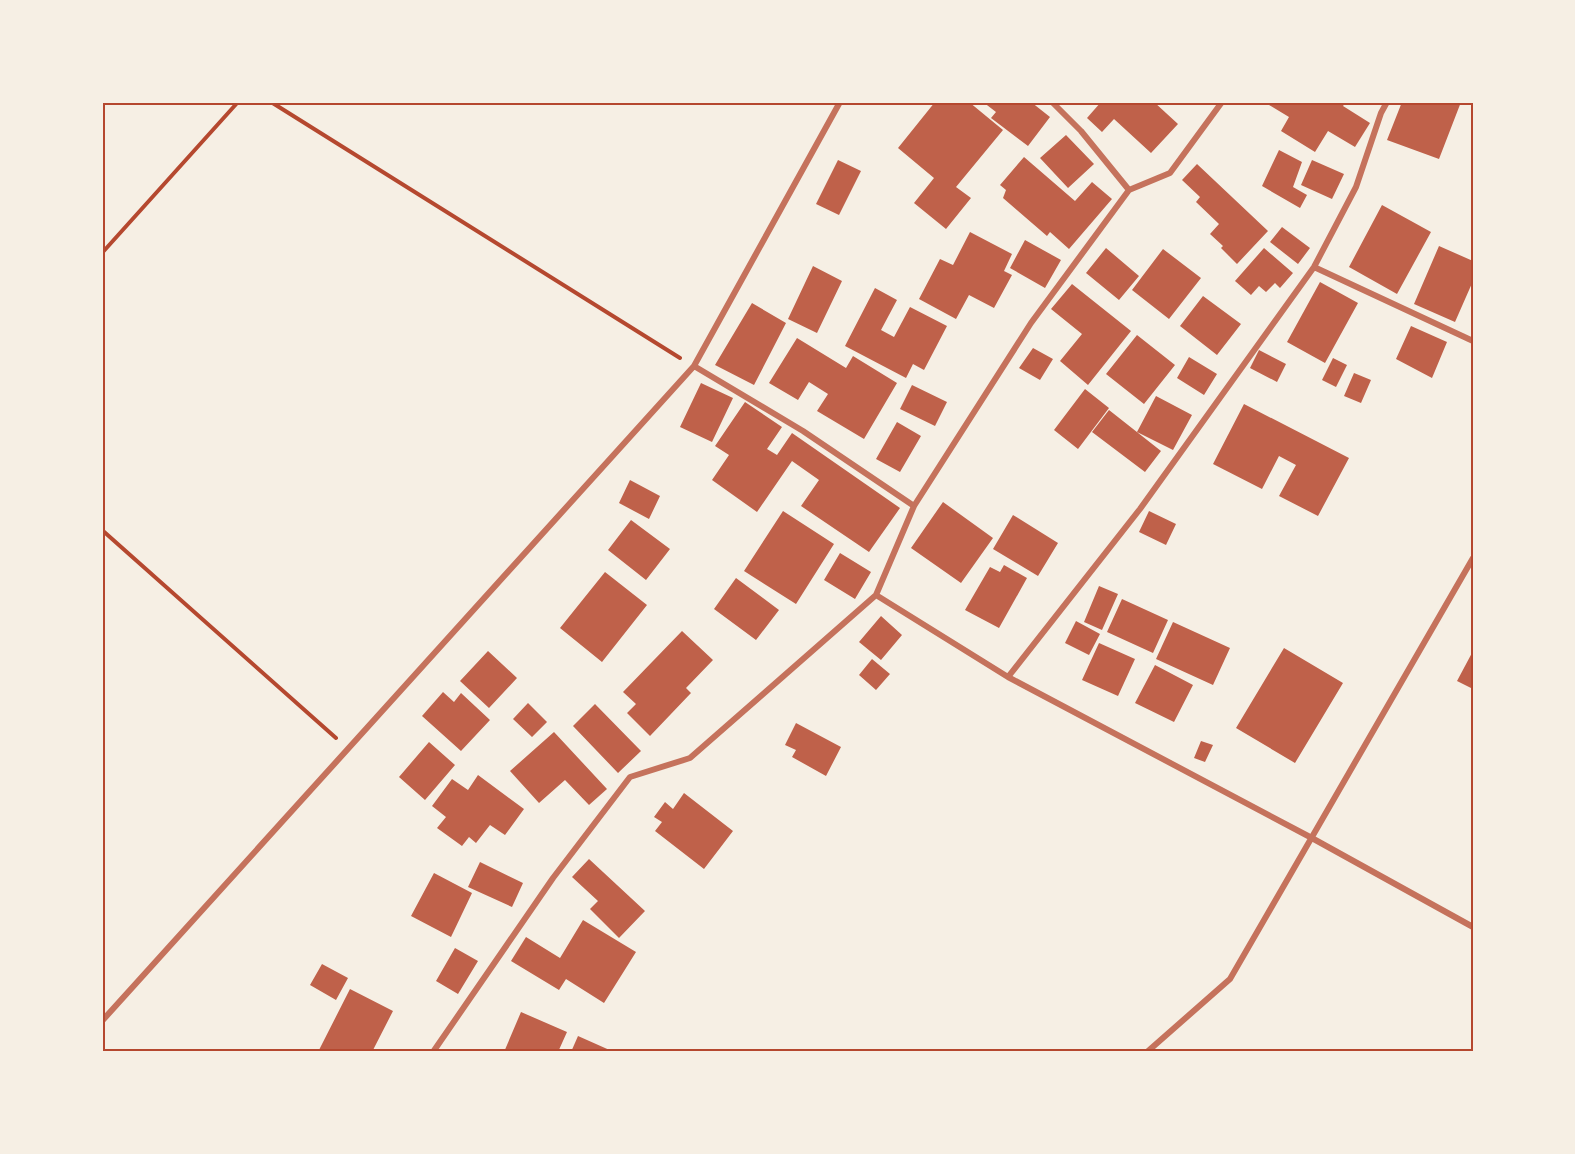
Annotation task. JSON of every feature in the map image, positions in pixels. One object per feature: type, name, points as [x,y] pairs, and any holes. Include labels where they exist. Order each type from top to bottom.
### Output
[{"type":"street","points":[[102,1021],[694,366],[840,102]]},
{"type":"street","points":[[1052,102],[1081,131],[1129,190]]},
{"type":"street","points":[[433,1052],[553,878],[630,777],[690,758],[876,595],[914,506],[1031,323],[1129,190],[1170,173],[1222,102]]},
{"type":"street","points":[[1008,677],[1140,509],[1314,267],[1356,187],[1381,113],[1387,102]]},
{"type":"street","points":[[1314,267],[1473,341]]},
{"type":"street","points":[[694,366],[803,431],[914,506]]},
{"type":"street","points":[[1147,1052],[1230,979],[1473,558]]},
{"type":"street","points":[[876,595],[1008,677],[1310,837],[1473,927]]},
{"type":"path","points":[[102,253],[238,102]]},
{"type":"path","points":[[271,102],[694,366]]},
{"type":"path","points":[[102,530],[348,749]]},
{"type":"building","points":[[935,102],[969,102],[1003,130],[956,187],[971,198],[946,229],[914,203],[934,178],[898,148]]},
{"type":"building","points":[[983,102],[1031,102],[1050,117],[1028,146],[991,118],[996,112]]},
{"type":"building","points":[[1101,102],[1154,102],[1178,124],[1151,153],[1114,119],[1102,132],[1087,118]]},
{"type":"building","points":[[1264,102],[1346,102],[1343,106],[1370,123],[1355,147],[1328,131],[1315,152],[1281,131],[1289,117]]},
{"type":"building","points":[[1402,102],[1461,102],[1439,159],[1387,140]]},
{"type":"building","points":[[1066,135],[1094,164],[1068,188],[1040,158]]},
{"type":"building","points":[[1279,150],[1302,162],[1293,187],[1307,195],[1300,208],[1262,186]]},
{"type":"building","points":[[1024,157],[1075,201],[1092,182],[1112,199],[1069,249],[1050,232],[1047,236],[1003,198],[1006,190],[1000,185]]},
{"type":"building","points":[[838,160],[861,171],[839,215],[816,204]]},
{"type":"building","points":[[1312,160],[1344,174],[1332,199],[1301,185]]},
{"type":"building","points":[[1197,164],[1268,231],[1237,264],[1210,234],[1219,224],[1196,202],[1200,197],[1182,180]]},
{"type":"building","points":[[1382,205],[1431,232],[1397,294],[1349,267]]},
{"type":"building","points":[[1282,227],[1310,248],[1298,264],[1270,242]]},
{"type":"building","points":[[970,232],[1012,254],[1004,271],[1012,275],[994,308],[969,295],[956,319],[919,299],[940,259],[953,265]]},
{"type":"building","points":[[1025,240],[1061,260],[1045,288],[1010,268]]},
{"type":"building","points":[[1439,246],[1473,261],[1473,281],[1455,322],[1414,304]]},
{"type":"building","points":[[1106,248],[1139,276],[1119,300],[1086,273]]},
{"type":"building","points":[[1264,248],[1293,273],[1280,288],[1275,283],[1266,292],[1259,286],[1251,295],[1235,281]]},
{"type":"building","points":[[1163,249],[1201,278],[1169,319],[1132,290]]},
{"type":"building","points":[[813,266],[842,281],[817,333],[788,319]]},
{"type":"building","points":[[1320,282],[1358,303],[1325,363],[1287,342]]},
{"type":"building","points":[[1072,284],[1131,331],[1088,385],[1060,361],[1082,334],[1051,309]]},
{"type":"building","points":[[875,288],[897,300],[881,330],[894,337],[910,307],[947,326],[924,370],[913,364],[906,378],[845,346]]},
{"type":"building","points":[[1203,296],[1241,324],[1217,355],[1180,326]]},
{"type":"building","points":[[752,303],[786,323],[754,385],[715,365]]},
{"type":"building","points":[[1411,326],[1447,342],[1432,378],[1396,359]]},
{"type":"building","points":[[1137,335],[1175,365],[1144,404],[1106,374]]},
{"type":"building","points":[[797,338],[846,368],[853,356],[897,383],[864,439],[817,411],[828,394],[809,382],[798,400],[769,383]]},
{"type":"building","points":[[1033,348],[1053,359],[1040,380],[1019,368]]},
{"type":"building","points":[[1259,350],[1286,364],[1277,382],[1250,368]]},
{"type":"building","points":[[1189,357],[1217,374],[1204,395],[1177,378]]},
{"type":"building","points":[[1333,358],[1347,365],[1336,387],[1322,380]]},
{"type":"building","points":[[1354,373],[1371,380],[1361,403],[1344,396]]},
{"type":"building","points":[[701,383],[733,398],[712,442],[680,427]]},
{"type":"building","points":[[912,385],[947,402],[935,426],[900,409]]},
{"type":"building","points":[[1085,389],[1109,408],[1078,449],[1054,430]]},
{"type":"building","points":[[1156,396],[1192,415],[1173,450],[1137,432]]},
{"type":"building","points":[[745,402],[782,427],[767,449],[777,455],[792,433],[900,508],[869,552],[801,506],[819,480],[792,461],[757,512],[712,480],[729,455],[715,446]]},
{"type":"building","points":[[1244,404],[1349,458],[1318,516],[1279,496],[1296,465],[1279,456],[1262,489],[1213,464]]},
{"type":"building","points":[[1109,410],[1161,451],[1145,472],[1092,432]]},
{"type":"building","points":[[897,422],[921,436],[900,472],[876,459]]},
{"type":"building","points":[[630,480],[660,496],[649,519],[619,503]]},
{"type":"building","points":[[943,502],[993,538],[961,583],[911,548]]},
{"type":"building","points":[[783,511],[834,544],[796,604],[744,571]]},
{"type":"building","points":[[1149,511],[1176,524],[1166,545],[1139,532]]},
{"type":"building","points":[[1013,515],[1058,543],[1038,576],[993,549]]},
{"type":"building","points":[[631,520],[670,549],[646,580],[608,550]]},
{"type":"building","points":[[840,553],[871,572],[855,599],[824,580]]},
{"type":"building","points":[[1004,565],[1027,578],[999,628],[965,610],[990,567],[1000,572]]},
{"type":"building","points":[[605,572],[647,605],[602,662],[560,628]]},
{"type":"building","points":[[736,578],[779,610],[756,640],[714,609]]},
{"type":"building","points":[[1099,586],[1118,594],[1102,630],[1084,622]]},
{"type":"building","points":[[1122,599],[1168,620],[1153,653],[1107,632]]},
{"type":"building","points":[[881,616],[902,635],[881,660],[859,642]]},
{"type":"building","points":[[1076,621],[1100,634],[1089,655],[1065,643]]},
{"type":"building","points":[[1173,622],[1230,648],[1213,685],[1156,659]]},
{"type":"building","points":[[682,631],[713,660],[686,688],[691,693],[650,736],[627,713],[636,704],[623,692]]},
{"type":"building","points":[[1099,643],[1135,659],[1118,696],[1082,680]]},
{"type":"building","points":[[1284,648],[1343,683],[1295,763],[1236,728]]},
{"type":"building","points":[[488,651],[517,678],[489,708],[460,681]]},
{"type":"building","points":[[1473,651],[1473,689],[1457,681]]},
{"type":"building","points":[[872,659],[890,674],[876,690],[859,675]]},
{"type":"building","points":[[1155,665],[1193,685],[1174,722],[1135,703]]},
{"type":"building","points":[[443,692],[454,702],[461,693],[490,720],[461,751],[422,716]]},
{"type":"building","points":[[528,703],[547,722],[532,737],[513,719]]},
{"type":"building","points":[[595,704],[641,751],[618,773],[573,726]]},
{"type":"building","points":[[796,723],[841,747],[826,776],[792,757],[796,750],[785,745]]},
{"type":"building","points":[[554,732],[607,789],[589,805],[565,780],[539,803],[510,771]]},
{"type":"building","points":[[1201,741],[1213,745],[1205,762],[1194,758]]},
{"type":"building","points":[[429,742],[455,765],[425,800],[399,777]]},
{"type":"building","points":[[478,775],[524,809],[505,835],[490,825],[476,843],[469,837],[462,846],[437,828],[446,817],[432,806],[452,779],[468,790]]},
{"type":"building","points":[[684,793],[733,831],[704,869],[655,831],[662,822],[654,817],[665,802],[673,809]]},
{"type":"building","points":[[589,859],[645,911],[619,938],[590,909],[598,901],[572,877]]},
{"type":"building","points":[[480,862],[523,883],[512,907],[468,887]]},
{"type":"building","points":[[434,873],[472,893],[451,937],[411,916]]},
{"type":"building","points":[[583,920],[636,952],[604,1003],[566,979],[559,990],[511,961],[526,937],[560,958]]},
{"type":"building","points":[[455,948],[478,961],[458,994],[436,981]]},
{"type":"building","points":[[322,964],[348,978],[336,1000],[310,985]]},
{"type":"building","points":[[350,989],[393,1011],[372,1052],[324,1052],[319,1050]]},
{"type":"building","points":[[521,1012],[567,1032],[558,1052],[504,1052]]},
{"type":"building","points":[[578,1036],[614,1052],[571,1052]]}]
